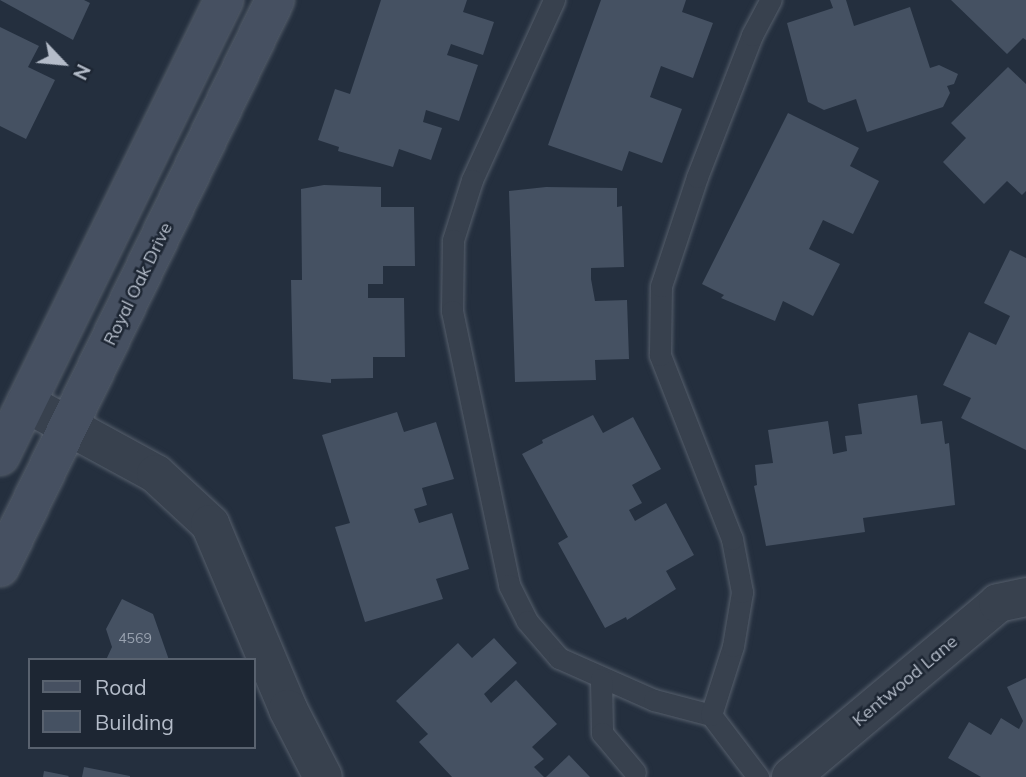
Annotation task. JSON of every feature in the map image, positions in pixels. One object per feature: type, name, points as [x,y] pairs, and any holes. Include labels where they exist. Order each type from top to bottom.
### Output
[{"type":"main road","points":[[0,456],[224,0]]},
{"type":"main road","name":"Royal Oak Drive","points":[[0,567],[275,0]]},
{"type":"street","points":[[26,404],[156,474],[210,524],[288,709],[323,777]]},
{"type":"street","name":"Kentwood Lane","points":[[791,777],[998,603],[1026,597]]},
{"type":"lane","points":[[554,0],[472,180],[453,240],[452,311],[509,585],[527,621],[558,658],[601,679],[711,715],[758,777]]},
{"type":"lane","points":[[711,715],[733,646],[742,592],[732,538],[660,355],[661,286],[697,177],[771,0]]},
{"type":"lane","points":[[601,679],[602,733],[635,772]]},
{"type":"building","points":[[0,0],[84,0],[90,3],[73,40]]},
{"type":"building","points":[[381,0],[467,0],[463,12],[494,22],[483,55],[451,44],[447,55],[478,65],[459,121],[426,110],[423,122],[442,128],[431,160],[399,149],[393,167],[338,151],[339,147],[318,140],[335,89],[350,94]]},
{"type":"building","points":[[601,0],[686,0],[682,12],[713,23],[693,78],[661,66],[650,97],[682,109],[662,163],[629,151],[622,171],[548,145]]},
{"type":"building","points":[[830,0],[846,0],[854,26],[910,7],[930,68],[939,65],[958,74],[954,84],[947,86],[950,93],[943,107],[867,132],[856,99],[824,110],[808,102],[787,23],[833,8]]},
{"type":"building","points":[[951,0],[1026,0],[1026,40],[1023,38],[1007,54]]},
{"type":"building","points":[[0,27],[39,46],[28,67],[55,80],[26,139],[0,126]]},
{"type":"building","points":[[1008,67],[1026,84],[1026,191],[1022,195],[1007,181],[984,204],[943,162],[966,138],[951,123]]},
{"type":"building","points":[[788,113],[859,148],[850,166],[879,181],[853,234],[823,220],[809,249],[840,264],[813,316],[783,301],[775,321],[721,298],[724,295],[702,284]]},
{"type":"building","points":[[324,185],[381,187],[381,207],[414,207],[415,266],[383,266],[383,284],[368,284],[368,298],[404,298],[405,357],[373,357],[373,378],[331,379],[331,383],[293,379],[291,280],[302,280],[301,189]]},
{"type":"building","points":[[546,187],[617,188],[617,207],[622,206],[624,267],[591,268],[591,279],[595,301],[627,300],[629,359],[595,360],[596,380],[515,382],[509,191]]},
{"type":"building","points":[[1010,250],[1026,258],[1026,450],[961,418],[971,398],[943,385],[969,332],[996,345],[1010,316],[984,303]]},
{"type":"building","points":[[917,395],[921,424],[942,421],[945,444],[949,443],[955,505],[863,518],[865,532],[766,546],[754,486],[757,485],[755,465],[773,463],[768,430],[828,421],[833,454],[847,451],[845,436],[862,434],[858,404]]},
{"type":"building","points":[[397,412],[404,432],[436,422],[454,479],[422,488],[427,505],[414,509],[419,523],[452,513],[469,569],[436,579],[443,599],[365,622],[335,527],[350,523],[322,435]]},
{"type":"building","points":[[593,415],[603,433],[633,417],[661,469],[632,485],[642,503],[629,510],[635,521],[666,503],[694,555],[666,571],[676,589],[627,620],[626,617],[605,628],[558,543],[568,537],[522,454],[543,443],[542,440]]},
{"type":"building","points":[[122,599],[153,614],[168,658],[107,658],[112,647],[106,629]]},
{"type":"building","points":[[494,638],[517,663],[484,694],[491,703],[516,680],[557,724],[532,747],[544,759],[534,767],[544,777],[452,777],[419,742],[428,734],[396,701],[458,643],[472,658]]},
{"type":"building","points":[[1026,678],[1026,777],[981,777],[948,758],[969,722],[991,735],[1001,718],[1019,729],[1023,721],[1007,687]]},
{"type":"building","points":[[569,755],[590,777],[546,777]]},
{"type":"building","points":[[84,767],[130,776],[130,777],[82,777]]},
{"type":"building","points":[[44,771],[69,776],[43,777]]}]
